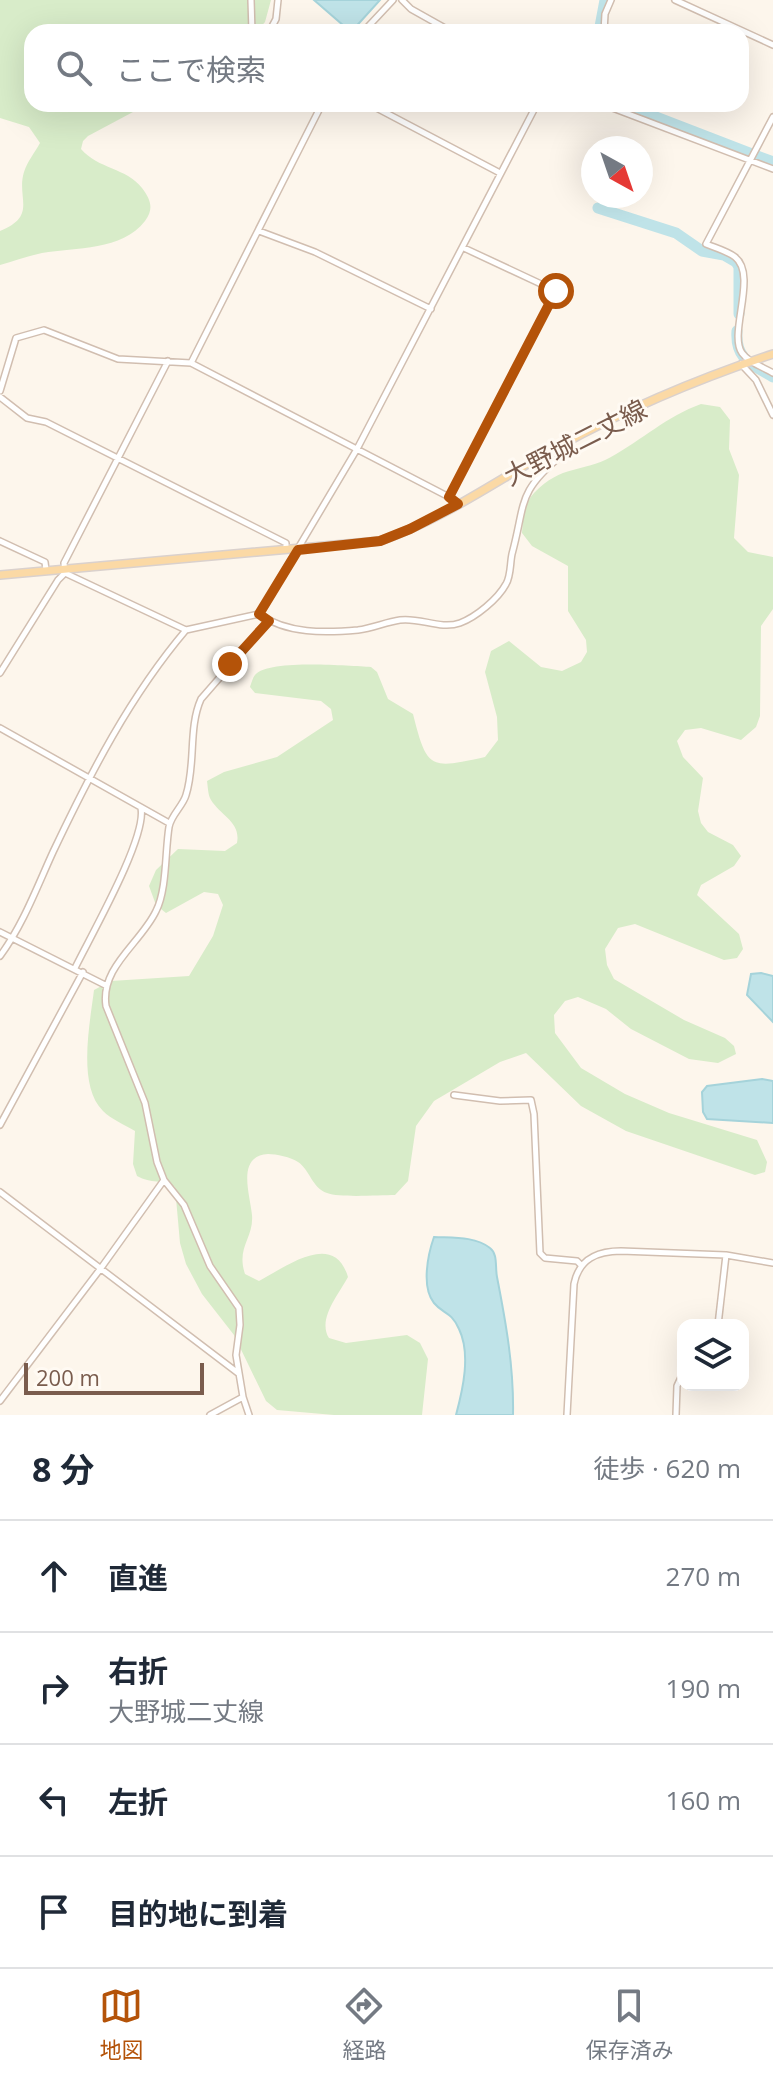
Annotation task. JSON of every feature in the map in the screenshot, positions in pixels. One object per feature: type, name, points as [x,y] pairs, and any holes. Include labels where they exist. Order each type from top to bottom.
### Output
[{"type":"main road","name":"大野城二丈線","points":[[0,575],[380,541],[458,504],[559,446],[619,416],[741,364],[773,354]]},
{"type":"street","points":[[251,0],[252,24]]},
{"type":"street","points":[[273,24],[278,0]]},
{"type":"street","points":[[370,24],[393,0]]},
{"type":"street","points":[[402,0],[411,9],[438,24]]},
{"type":"street","points":[[604,24],[611,0]]},
{"type":"street","points":[[675,0],[727,24]]},
{"type":"street","points":[[749,34],[773,45]]},
{"type":"street","points":[[191,363],[318,112]]},
{"type":"street","points":[[384,112],[500,173]]},
{"type":"street","points":[[65,570],[186,630],[259,614],[357,449],[533,112]]},
{"type":"street","points":[[627,112],[773,169]]},
{"type":"street","points":[[773,117],[706,244],[736,258],[742,267],[739,346],[751,361],[773,373]]},
{"type":"street","points":[[259,231],[315,252],[431,309]]},
{"type":"street","points":[[449,497],[556,291],[464,248]]},
{"type":"street","points":[[0,391],[16,338],[44,330],[118,359],[191,363],[458,504]]},
{"type":"street","points":[[0,673],[65,570],[64,563],[168,361]]},
{"type":"street","points":[[741,364],[756,380],[773,415]]},
{"type":"street","points":[[0,397],[27,418],[46,422],[286,543],[286,550]]},
{"type":"street","points":[[259,614],[296,631],[358,630],[400,620],[441,625],[463,622],[487,604],[508,582],[519,534],[521,507],[538,474],[562,455],[559,446]]},
{"type":"street","points":[[0,541],[45,562],[46,570]]},
{"type":"street","points":[[249,1415],[236,1355],[239,1308],[210,1266],[184,1205],[164,1180],[157,1162],[145,1103],[104,994],[118,963],[157,910],[169,823],[186,798],[197,709],[201,699],[269,621]]},
{"type":"street","points":[[0,956],[13,938],[91,777],[143,685],[186,630]]},
{"type":"street","points":[[0,728],[169,823]]},
{"type":"street","points":[[75,968],[127,861],[142,817],[140,807]]},
{"type":"street","points":[[0,932],[107,986]]},
{"type":"street","points":[[0,1125],[83,972]]},
{"type":"street","points":[[454,1095],[500,1101],[531,1100],[540,1253],[545,1258],[577,1261],[581,1265]]},
{"type":"street","points":[[0,1401],[164,1180]]},
{"type":"street","points":[[0,1192],[239,1374]]},
{"type":"street","points":[[567,1415],[574,1284],[581,1265],[593,1255],[606,1251],[726,1255],[773,1263]]},
{"type":"street","points":[[719,1319],[726,1255]]},
{"type":"street","points":[[676,1415],[677,1386]]},
{"type":"street","points":[[210,1415],[243,1397]]},
{"type":"green space","points":[[0,0],[271,0],[263,24],[24,24],[24,112],[133,112],[88,136],[81,149],[96,161],[136,181],[148,197],[148,217],[124,238],[98,246],[42,253],[0,265],[0,231],[12,225],[22,213],[24,172],[40,143],[29,127],[0,118]]},
{"type":"green space","points":[[701,404],[720,407],[730,420],[729,449],[739,475],[734,538],[748,552],[773,557],[773,609],[761,626],[760,716],[756,727],[741,740],[701,728],[685,730],[677,741],[683,757],[703,778],[698,811],[701,823],[708,832],[733,845],[741,856],[734,866],[701,885],[697,895],[739,934],[743,949],[737,958],[724,960],[635,924],[618,928],[605,949],[607,965],[614,979],[684,1020],[725,1038],[734,1046],[736,1054],[718,1063],[689,1059],[631,1029],[606,1009],[578,997],[565,1001],[554,1015],[555,1033],[581,1068],[625,1094],[669,1113],[757,1140],[767,1162],[765,1172],[755,1175],[626,1131],[581,1106],[526,1053],[500,1062],[434,1101],[416,1126],[408,1181],[395,1195],[333,1195],[322,1191],[295,1160],[271,1154],[258,1156],[252,1161],[247,1177],[252,1223],[243,1257],[245,1274],[259,1281],[309,1256],[332,1256],[341,1263],[348,1277],[327,1315],[329,1338],[346,1343],[407,1335],[420,1343],[428,1359],[422,1415],[334,1415],[277,1410],[266,1401],[234,1335],[202,1294],[186,1264],[180,1243],[175,1187],[137,1176],[133,1164],[135,1131],[106,1114],[95,1100],[90,1086],[87,1054],[94,990],[111,981],[189,976],[213,936],[223,905],[218,894],[204,892],[166,913],[156,905],[149,886],[156,870],[178,849],[225,851],[237,843],[236,830],[211,800],[207,781],[224,772],[277,757],[333,720],[331,709],[321,701],[255,693],[250,687],[255,675],[263,670],[292,665],[371,667],[377,672],[388,699],[413,714],[422,746],[434,761],[453,763],[485,757],[498,740],[497,717],[485,672],[491,651],[509,641],[541,667],[562,671],[581,662],[587,652],[586,640],[568,611],[568,566],[532,546],[522,533],[531,497],[554,477],[601,462],[677,415]]},
{"type":"water","points":[[314,0],[380,0],[358,24],[342,24]]},
{"type":"water","points":[[751,974],[773,976],[773,1022],[747,995]]},
{"type":"water","points":[[762,1079],[773,1081],[773,1123],[707,1119],[703,1112],[702,1092],[707,1086]]},
{"type":"water","points":[[434,1237],[477,1241],[494,1254],[509,1346],[513,1415],[456,1415],[463,1383],[465,1349],[456,1323],[430,1296],[428,1261]]},
{"type":"waterway","points":[[600,24],[605,0]]},
{"type":"waterway","points":[[643,112],[773,162]]},
{"type":"waterway","points":[[598,208],[676,233],[702,251],[724,255],[736,262],[739,267],[739,314]]},
{"type":"waterway","points":[[737,331],[739,348],[746,360],[773,377]]},
{"type":"route","points":[[230,664],[269,621],[259,614],[298,550],[380,541],[458,504],[449,497],[556,291]]}]
